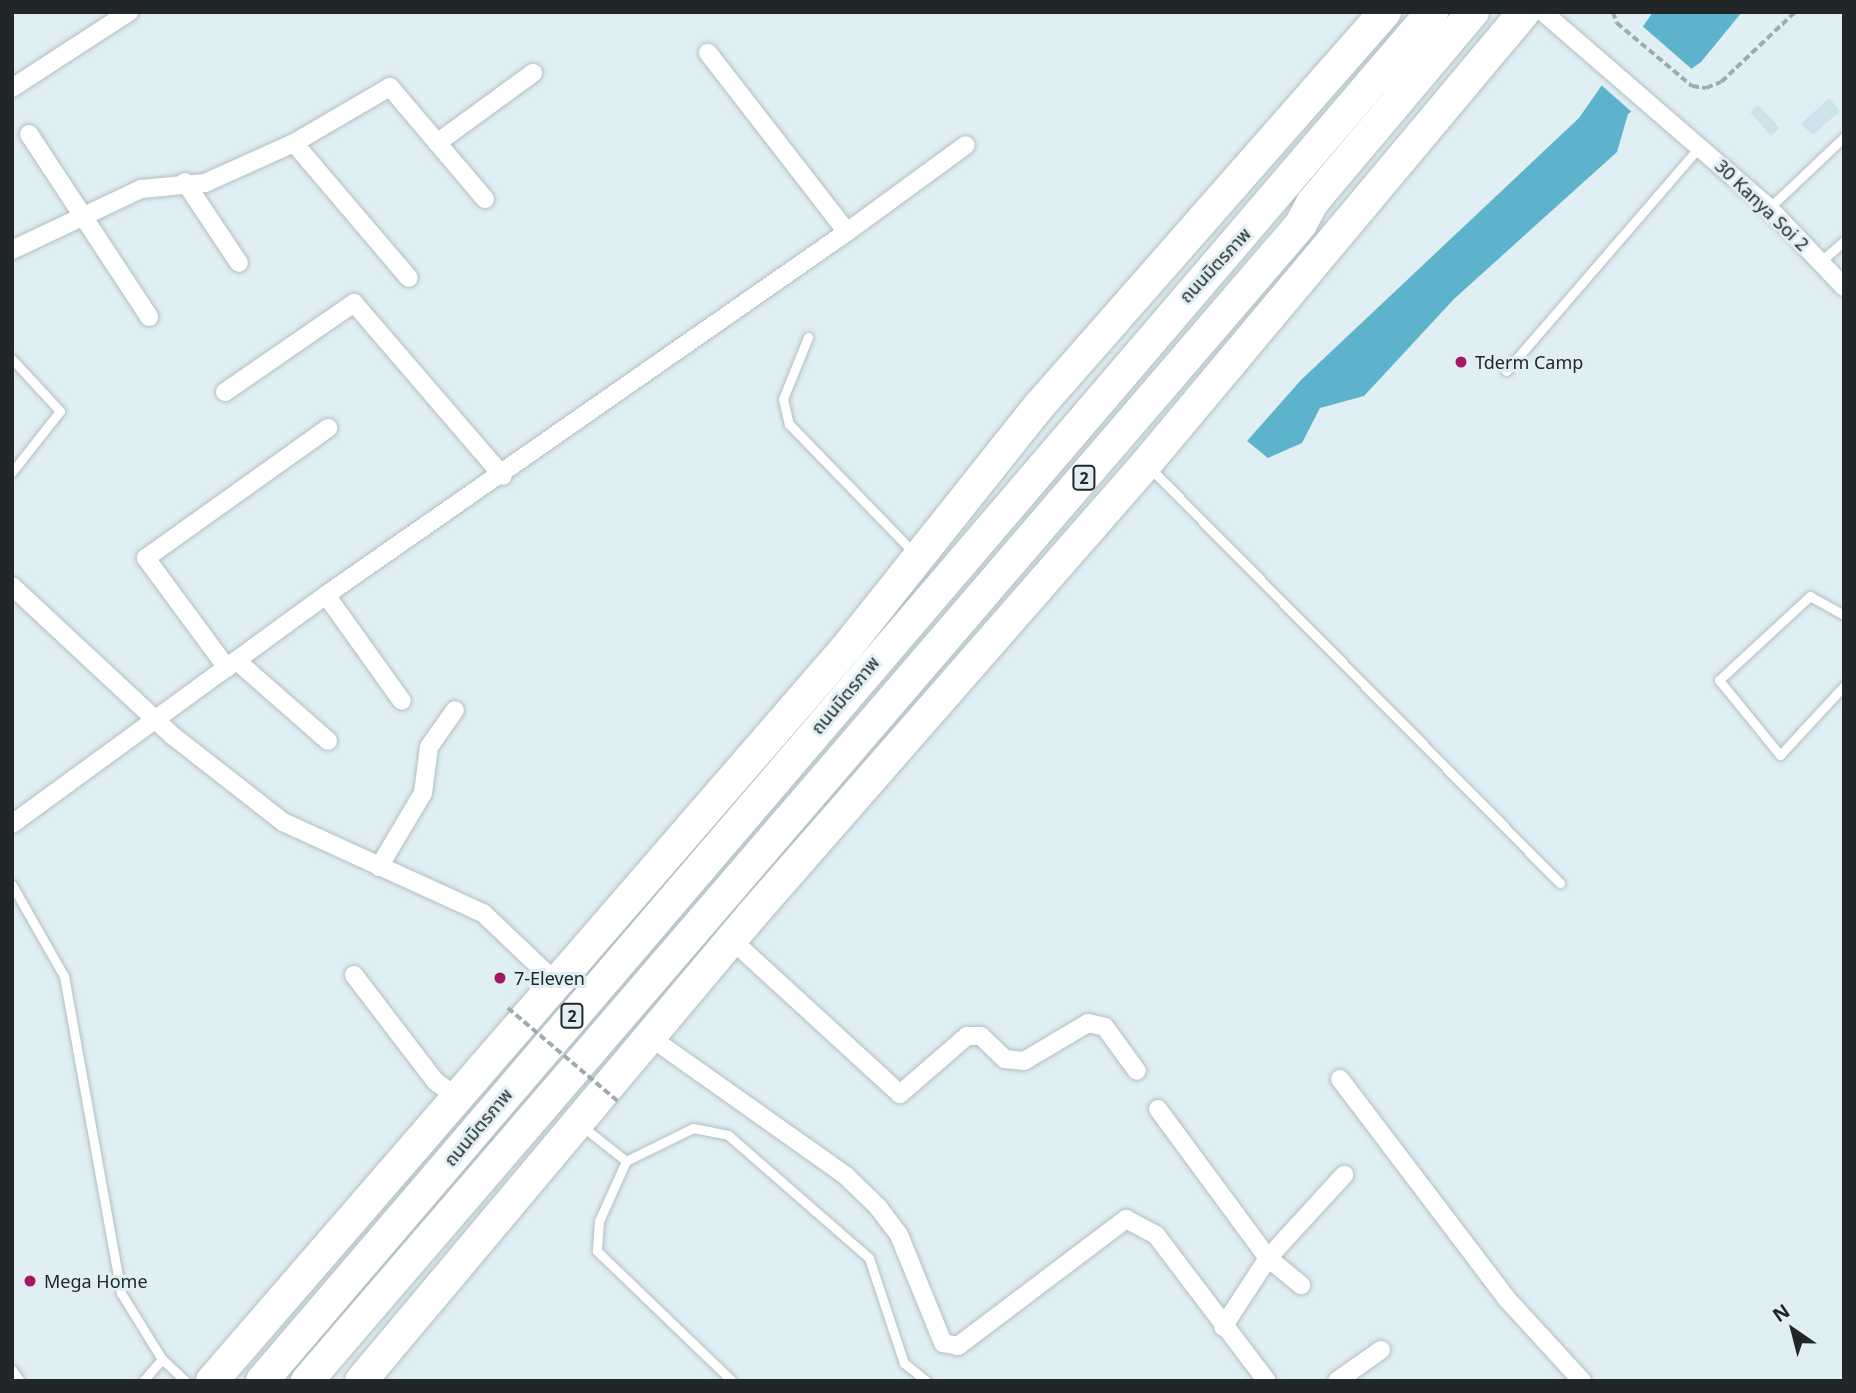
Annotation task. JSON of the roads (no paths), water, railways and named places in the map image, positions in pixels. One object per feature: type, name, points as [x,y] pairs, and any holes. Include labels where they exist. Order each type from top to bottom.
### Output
[{"type":"highway","name":"ถนนมิตรภาพ","points":[[262,1381],[1210,267],[1224,259],[1432,12]]},
{"type":"highway","name":"ถนนมิตรภาพ","points":[[307,1381],[1301,224],[1312,203],[1473,12]]},
{"type":"highway","points":[[360,1381],[770,895],[1146,464],[1450,96],[1524,12]]},
{"type":"highway","name":"ถนนมิตรภาพ","points":[[212,1381],[920,559],[1004,452],[1383,14]]},
{"type":"highway","points":[[1210,267],[1213,248],[1380,31],[1383,14]]},
{"type":"highway","points":[[1301,224],[1324,213],[1431,106],[1450,96]]},
{"type":"highway","points":[[684,834],[811,734]]},
{"type":"highway","points":[[770,895],[841,762]]},
{"type":"street","points":[[12,88],[130,12]]},
{"type":"street","name":"30 Kanya Soi 2","points":[[1543,12],[1769,208],[1844,287]]},
{"type":"street","points":[[708,53],[847,232]]},
{"type":"street","points":[[437,143],[533,73]]},
{"type":"street","points":[[12,250],[141,188],[185,182],[205,183],[294,143],[390,87],[485,200]]},
{"type":"street","points":[[29,134],[79,217],[149,317]]},
{"type":"street","points":[[294,143],[409,278]]},
{"type":"street","points":[[12,824],[157,722],[326,595],[503,476],[966,145]]},
{"type":"street","points":[[185,182],[239,263]]},
{"type":"street","points":[[225,392],[354,303],[503,476]]},
{"type":"street","points":[[328,428],[146,558],[232,665],[328,741]]},
{"type":"street","points":[[15,595],[157,722],[283,822],[483,913],[544,971]]},
{"type":"street","points":[[326,595],[402,701]]},
{"type":"street","points":[[379,867],[423,793],[429,747],[455,710]]},
{"type":"street","points":[[732,940],[900,1094],[967,1036],[981,1036],[1005,1059],[1024,1061],[1088,1023],[1105,1027],[1137,1071]]},
{"type":"street","points":[[354,975],[435,1081],[455,1096]]},
{"type":"street","points":[[650,1037],[846,1176],[878,1207],[899,1235],[943,1343],[958,1346],[1126,1219],[1156,1235],[1223,1327],[1267,1381]]},
{"type":"street","points":[[1340,1079],[1506,1297],[1582,1381]]},
{"type":"street","points":[[1158,1109],[1268,1258],[1301,1284]]},
{"type":"street","points":[[1223,1327],[1268,1258],[1344,1175]]},
{"type":"street","points":[[1337,1381],[1381,1350]]},
{"type":"lane","points":[[1769,208],[1844,137]]},
{"type":"lane","points":[[1506,371],[1700,146]]},
{"type":"lane","points":[[1820,262],[1844,242]]},
{"type":"lane","points":[[808,337],[783,399],[789,424],[920,559]]},
{"type":"lane","points":[[12,359],[60,411],[12,472]]},
{"type":"lane","points":[[1146,464],[1560,883]]},
{"type":"lane","points":[[1844,615],[1810,596],[1719,680],[1780,755],[1844,686]]},
{"type":"lane","points":[[12,885],[64,976],[121,1293],[162,1359],[186,1381]]},
{"type":"lane","points":[[579,1124],[626,1161]]},
{"type":"lane","points":[[732,1381],[597,1251],[599,1221],[626,1161],[692,1128],[728,1135],[869,1258],[904,1363],[926,1381]]},
{"type":"lane","points":[[143,1381],[162,1359]]},
{"type":"lane","points":[[12,1370],[20,1381]]},
{"type":"water","points":[[1653,12],[1742,12],[1701,62],[1628,114],[1617,152],[1454,299],[1364,396],[1320,408],[1302,443],[1268,458],[1247,441],[1301,380],[1579,118]]},
{"type":"place","name":"Tderm Camp","points":[[1461,362]]},
{"type":"place","name":"7-Eleven","points":[[500,978]]},
{"type":"place","name":"Mega Home","points":[[30,1281]]}]
